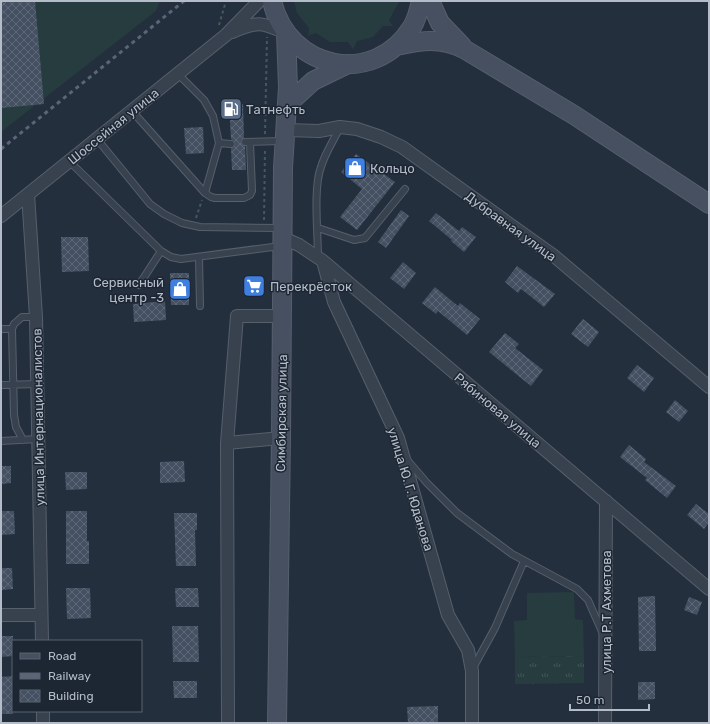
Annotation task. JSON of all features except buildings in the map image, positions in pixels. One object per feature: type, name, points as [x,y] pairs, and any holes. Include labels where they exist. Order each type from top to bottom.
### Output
[{"type":"main road","points":[[272,1],[277,17],[293,42],[316,58],[330,62],[348,64],[365,62],[380,57],[396,46],[404,38],[412,26],[418,14],[421,1]]},
{"type":"main road","points":[[430,1],[440,23],[464,49]]},
{"type":"main road","name":"Симбирская улица","points":[[277,723],[283,168],[286,110],[288,104],[286,33]]},
{"type":"main road","points":[[396,46],[437,40],[448,42],[464,49],[574,115],[709,204]]},
{"type":"main road","points":[[288,104],[314,81],[348,64]]},
{"type":"street","points":[[226,35],[259,1]]},
{"type":"street","points":[[226,35],[244,27],[259,23],[269,25],[286,33]]},
{"type":"street","name":"Шоссейная улица","points":[[1,216],[226,35]]},
{"type":"street","name":"Дубравная улица","points":[[285,136],[340,127],[367,131],[402,147],[554,256],[709,386]]},
{"type":"street","name":"улица Интернационалистов","points":[[28,194],[36,317],[42,640]]},
{"type":"street","name":"Рябиновая улица","points":[[283,237],[321,259],[709,589]]},
{"type":"street","name":"улица Ю. Г. Юданова","points":[[321,259],[334,302],[398,438],[448,615],[468,650],[472,671],[472,723]]},
{"type":"street","points":[[228,723],[227,443],[237,316],[282,316]]},
{"type":"street","points":[[227,443],[281,438]]},
{"type":"street","name":"улица Р.Т Ахметова","points":[[605,723],[606,501]]},
{"type":"street","points":[[1,615],[41,615]]},
{"type":"street","points":[[43,712],[43,723]]},
{"type":"lane","points":[[178,74],[204,100],[213,116],[219,144],[205,193]]},
{"type":"lane","points":[[132,111],[205,193],[215,198],[244,198],[250,195],[252,190],[248,142],[265,142],[285,136]]},
{"type":"lane","points":[[321,259],[317,194],[320,171],[340,127]]},
{"type":"lane","points":[[97,139],[150,204],[164,214],[182,223],[200,227],[264,228],[283,237]]},
{"type":"lane","points":[[219,144],[231,144]]},
{"type":"lane","points":[[69,161],[161,251],[171,257],[182,259],[199,257],[283,237]]},
{"type":"lane","points":[[318,228],[354,240],[365,238],[405,189]]},
{"type":"lane","points":[[139,285],[161,251]]},
{"type":"lane","points":[[199,257],[200,306]]},
{"type":"lane","points":[[23,440],[15,422],[12,329],[14,324],[22,317],[36,317]]},
{"type":"lane","points":[[1,329],[12,329]]},
{"type":"lane","points":[[1,385],[37,384]]},
{"type":"lane","points":[[1,441],[38,439]]},
{"type":"lane","points":[[402,453],[427,483],[457,513],[512,554],[577,589],[588,600],[606,640]]},
{"type":"lane","points":[[472,671],[509,600],[524,561]]},
{"type":"path","points":[[264,228],[267,31]]},
{"type":"path","points":[[193,225],[205,193]]},
{"type":"green space","points":[[1,1],[160,1],[156,11],[1,132]]},
{"type":"green space","points":[[294,1],[399,2],[389,20],[393,26],[383,26],[373,37],[357,41],[353,49],[348,42],[330,42],[316,33],[308,36],[309,28],[297,13]]},
{"type":"green space","points":[[574,592],[575,619],[583,620],[584,656],[515,657],[514,621],[527,620],[527,593]]},
{"type":"green space","points":[[584,656],[584,683],[515,684],[515,657]]},
{"type":"railway","points":[[1,149],[184,1]]},
{"type":"place","name":"Татнефть","points":[[231,109]]},
{"type":"place","name":"Кольцо","points":[[355,168]]},
{"type":"place","name":"Перекрёсток","points":[[254,286]]},
{"type":"place","name":"Сервисный центр -3","points":[[180,289]]}]
